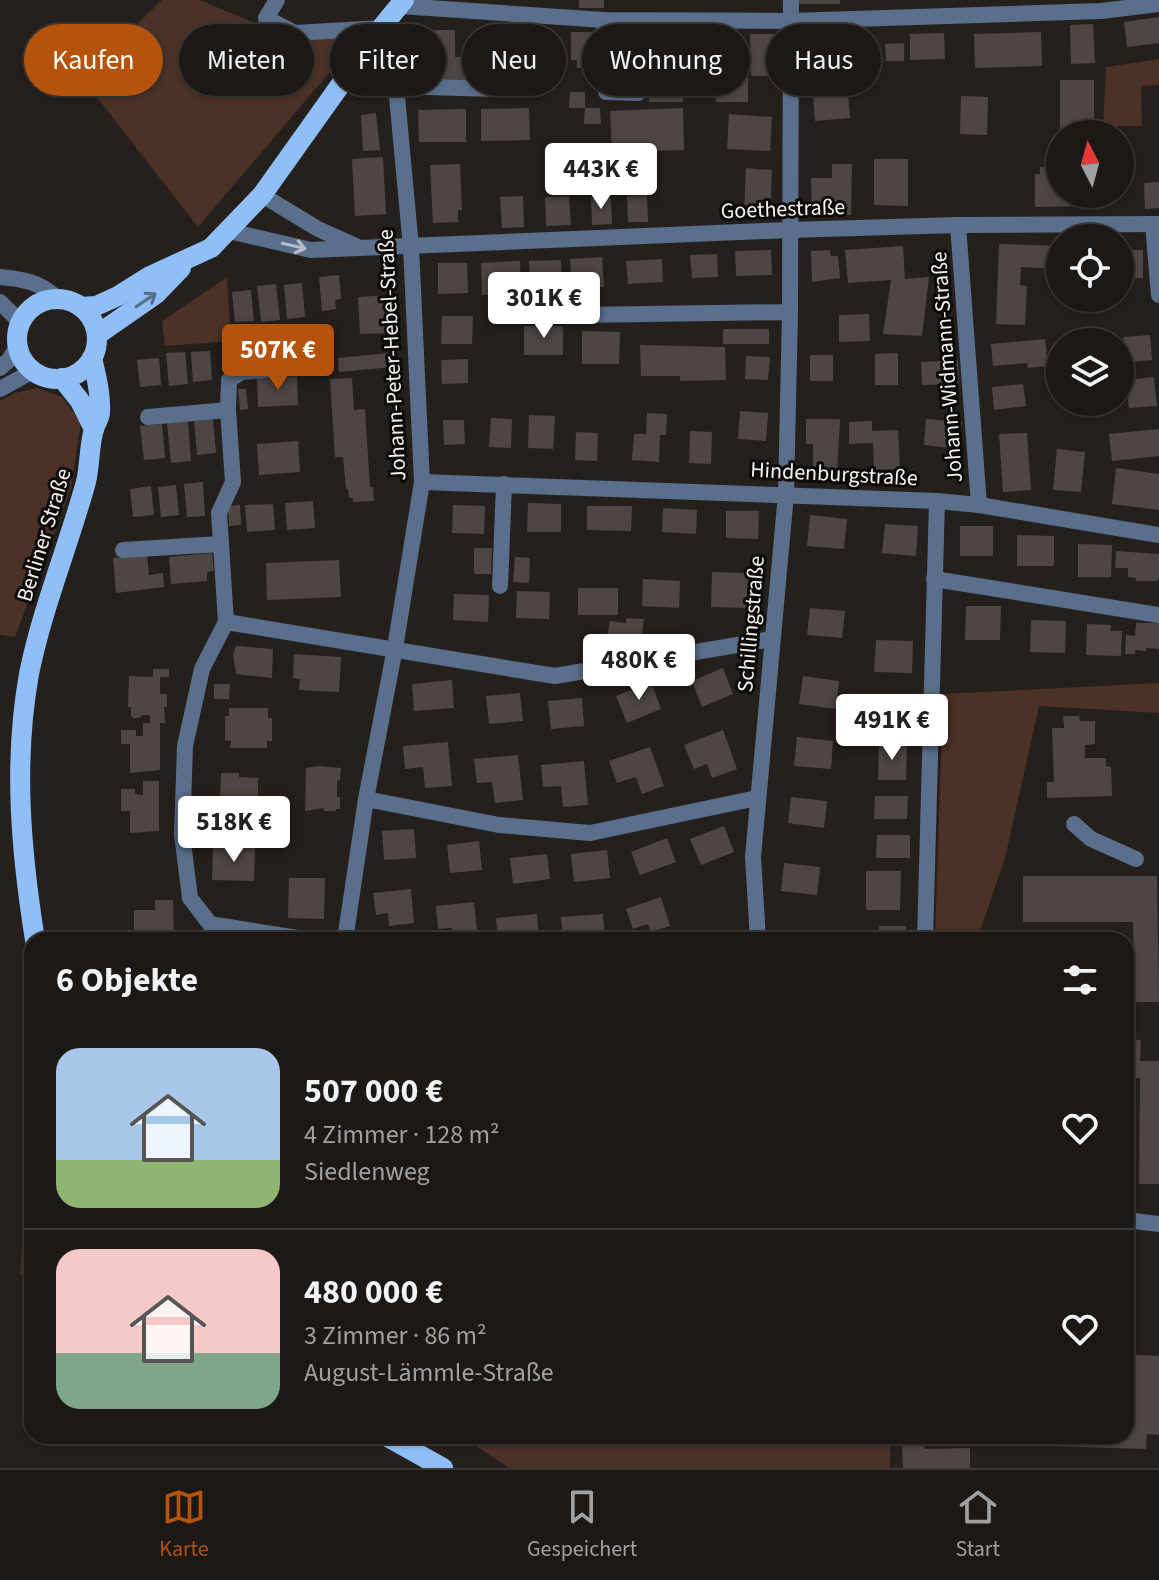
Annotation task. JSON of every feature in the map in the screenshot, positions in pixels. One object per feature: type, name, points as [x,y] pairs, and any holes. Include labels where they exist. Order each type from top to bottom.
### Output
[{"type":"main road","points":[[384,24],[402,3]]},
{"type":"main road","points":[[81,307],[107,301],[150,276],[211,248],[262,195],[333,96]]},
{"type":"main road","points":[[97,335],[156,294],[190,259]]},
{"type":"main road","points":[[57,299],[81,307],[92,320],[97,335],[92,358],[79,372],[62,378],[47,377],[33,371],[23,359],[18,345],[21,323],[31,308],[57,299]]},
{"type":"main road","name":"Berliner Straße","points":[[34,932],[22,841],[19,789],[29,676],[86,481],[94,429],[100,415],[98,380],[92,358]]},
{"type":"main road","points":[[62,378],[80,401],[94,429]]},
{"type":"main road","points":[[400,1444],[443,1468]]},
{"type":"street","points":[[277,0],[266,18],[295,33],[330,31]]},
{"type":"street","name":"Schillingstraße","points":[[758,932],[753,857],[786,494],[791,0]]},
{"type":"street","points":[[402,3],[604,20],[791,21],[1042,14],[1159,4]]},
{"type":"street","points":[[604,20],[604,24]]},
{"type":"street","name":"Johann-Peter-Hebel-Straße","points":[[346,932],[366,799],[422,482],[411,247],[396,86],[462,88]]},
{"type":"street","name":"Goethestraße","points":[[262,195],[318,229],[361,249]]},
{"type":"street","points":[[1156,224],[1159,295]]},
{"type":"street","name":"Goethestraße","points":[[229,231],[311,250],[789,230],[1156,224]]},
{"type":"street","name":"Johann-Widmann-Straße","points":[[958,225],[979,505]]},
{"type":"street","points":[[0,277],[16,278],[47,288],[57,299]]},
{"type":"street","points":[[0,302],[21,323]]},
{"type":"street","points":[[579,315],[790,312]]},
{"type":"street","points":[[0,368],[18,345]]},
{"type":"street","points":[[260,932],[210,924],[190,898],[182,834],[185,746],[202,669],[226,622],[219,513],[233,482],[229,380],[242,372],[317,365]]},
{"type":"street","points":[[0,389],[33,371]]},
{"type":"street","points":[[148,417],[228,410]]},
{"type":"street","name":"Hindenburgstraße","points":[[422,482],[937,501],[979,505],[1159,535]]},
{"type":"street","points":[[500,586],[504,484]]},
{"type":"street","name":"Johann-Widmann-Straße","points":[[925,932],[937,501]]},
{"type":"street","points":[[123,550],[220,544]]},
{"type":"street","points":[[934,579],[1159,615]]},
{"type":"street","points":[[226,622],[555,676],[772,639]]},
{"type":"street","points":[[366,799],[499,825],[590,833],[757,798]]},
{"type":"street","points":[[1074,824],[1091,839],[1136,859]]},
{"type":"street","points":[[1134,1221],[1159,1224]]},
{"type":"shaded area","points":[[162,0],[200,0],[257,24],[179,24],[179,96],[309,96],[198,227],[96,96],[163,96],[163,24],[137,24]]},
{"type":"shaded area","points":[[314,39],[330,39],[330,72],[314,91]]},
{"type":"shaded area","points":[[1159,59],[1159,85],[1141,86],[1142,126],[1134,126],[1134,120],[1103,120],[1106,67]]},
{"type":"shaded area","points":[[227,277],[231,341],[165,346],[162,321]]},
{"type":"shaded area","points":[[37,388],[62,397],[81,422],[71,488],[15,637],[0,635],[0,401],[15,393]]},
{"type":"shaded area","points":[[1159,683],[1159,713],[1039,706],[1005,858],[980,932],[935,932],[943,694]]},
{"type":"shaded area","points":[[24,1217],[24,1274],[20,1274]]},
{"type":"shaded area","points":[[473,1444],[890,1444],[890,1468],[509,1468]]},
{"type":"building","points":[[579,0],[604,0],[604,8],[579,8]]},
{"type":"building","points":[[797,0],[840,0],[840,4],[797,4]]},
{"type":"building","points":[[1159,17],[1159,43],[1127,47],[1124,22]]},
{"type":"building","points":[[1093,24],[1095,63],[1071,64],[1070,25]]},
{"type":"building","points":[[446,30],[455,30],[455,57],[462,57],[462,81],[446,81]]},
{"type":"building","points":[[571,32],[582,32],[582,68],[577,68],[577,60],[571,60]]},
{"type":"building","points":[[1041,32],[1042,66],[975,68],[974,34]]},
{"type":"building","points":[[944,33],[945,59],[910,60],[910,34]]},
{"type":"building","points":[[750,34],[766,34],[766,76],[751,76]]},
{"type":"building","points":[[904,43],[904,61],[886,61],[885,44]]},
{"type":"building","points":[[1060,80],[1094,80],[1094,120],[1060,120]]},
{"type":"building","points":[[570,92],[582,92],[585,108],[569,108]]},
{"type":"building","points":[[649,96],[683,96],[683,102],[649,102]]},
{"type":"building","points":[[716,96],[748,96],[748,102],[716,102]]},
{"type":"building","points":[[813,96],[848,96],[850,118],[815,121]]},
{"type":"building","points":[[961,96],[988,97],[987,135],[960,134]]},
{"type":"building","points":[[529,108],[530,140],[481,141],[481,109]]},
{"type":"building","points":[[585,108],[600,108],[601,124],[584,124]]},
{"type":"building","points":[[683,108],[684,150],[612,152],[610,111]]},
{"type":"building","points":[[466,109],[466,142],[419,142],[418,110]]},
{"type":"building","points":[[376,113],[380,150],[363,151],[361,115]]},
{"type":"building","points":[[729,114],[772,117],[770,151],[727,149]]},
{"type":"building","points":[[383,157],[386,214],[355,216],[352,159]]},
{"type":"building","points":[[874,159],[908,159],[908,206],[874,205]]},
{"type":"building","points":[[460,164],[462,210],[458,210],[458,222],[433,223],[430,165]]},
{"type":"building","points":[[832,164],[852,164],[851,215],[812,215],[811,178],[832,178]]},
{"type":"building","points":[[1040,167],[1046,167],[1046,207],[1035,207],[1035,174],[1040,174]]},
{"type":"building","points":[[746,168],[772,170],[770,216],[744,215]]},
{"type":"building","points":[[1159,182],[1159,208],[1145,209],[1144,183]]},
{"type":"building","points":[[647,195],[648,222],[628,222],[627,196]]},
{"type":"building","points":[[523,196],[524,227],[502,228],[500,197]]},
{"type":"building","points":[[569,196],[571,225],[546,226],[545,197]]},
{"type":"building","points":[[591,198],[611,198],[612,224],[592,225]]},
{"type":"building","points":[[999,244],[1046,246],[1046,268],[1021,267],[1020,285],[1027,286],[1025,325],[996,324]]},
{"type":"building","points":[[903,246],[905,279],[929,277],[922,336],[883,334],[891,280],[848,283],[845,250]]},
{"type":"building","points":[[771,250],[772,275],[736,276],[735,251]]},
{"type":"building","points":[[830,250],[831,256],[838,256],[840,278],[812,282],[811,251]]},
{"type":"building","points":[[1134,250],[1143,250],[1143,278],[1134,278]]},
{"type":"building","points":[[717,254],[718,277],[692,278],[690,255]]},
{"type":"building","points":[[602,257],[604,287],[572,289],[570,259]]},
{"type":"building","points":[[662,259],[663,282],[628,284],[626,261]]},
{"type":"building","points":[[561,260],[562,291],[530,292],[529,261]]},
{"type":"building","points":[[520,261],[521,293],[482,295],[481,263]]},
{"type":"building","points":[[438,263],[467,263],[468,293],[438,294]]},
{"type":"building","points":[[339,275],[341,299],[335,300],[336,309],[322,311],[319,277]]},
{"type":"building","points":[[302,283],[305,317],[287,319],[284,285]]},
{"type":"building","points":[[276,284],[280,320],[261,322],[257,286]]},
{"type":"building","points":[[251,290],[254,321],[235,322],[232,292]]},
{"type":"building","points":[[390,295],[392,333],[360,334],[358,297]]},
{"type":"building","points":[[869,314],[870,341],[839,342],[839,315]]},
{"type":"building","points":[[442,316],[473,316],[472,344],[441,344]]},
{"type":"building","points":[[524,326],[563,326],[563,355],[524,355]]},
{"type":"building","points":[[723,329],[769,329],[769,344],[723,344]]},
{"type":"building","points":[[582,331],[620,332],[619,364],[582,364]]},
{"type":"building","points":[[1150,335],[1152,360],[1134,361],[1134,336]]},
{"type":"building","points":[[1045,339],[1046,366],[1028,368],[1027,363],[993,366],[991,344]]},
{"type":"building","points":[[640,345],[725,347],[726,380],[680,381],[680,376],[641,376]]},
{"type":"building","points":[[210,351],[212,380],[193,382],[191,352]]},
{"type":"building","points":[[185,352],[188,384],[169,386],[166,353]]},
{"type":"building","points":[[390,353],[392,367],[339,372],[338,358]]},
{"type":"building","points":[[898,353],[898,385],[875,385],[875,354]]},
{"type":"building","points":[[810,355],[833,355],[833,381],[810,381]]},
{"type":"building","points":[[746,356],[770,357],[768,380],[745,379]]},
{"type":"building","points":[[159,358],[161,385],[140,387],[137,360]]},
{"type":"building","points":[[468,359],[468,383],[442,384],[441,360]]},
{"type":"building","points":[[958,360],[959,384],[922,385],[921,362]]},
{"type":"building","points":[[297,376],[298,405],[258,407],[257,378]]},
{"type":"building","points":[[1154,377],[1157,406],[1134,408],[1134,379]]},
{"type":"building","points":[[352,378],[354,410],[365,409],[370,487],[373,487],[374,501],[353,502],[353,498],[349,498],[343,457],[335,457],[330,379]]},
{"type":"building","points":[[1023,384],[1026,406],[994,410],[992,387]]},
{"type":"building","points":[[238,389],[246,389],[248,409],[240,410]]},
{"type":"building","points":[[740,411],[768,413],[766,441],[738,439]]},
{"type":"building","points":[[647,413],[667,414],[666,435],[660,435],[659,462],[632,460],[634,434],[646,434]]},
{"type":"building","points":[[529,415],[555,416],[553,449],[528,448]]},
{"type":"building","points":[[491,418],[512,419],[511,448],[489,447]]},
{"type":"building","points":[[213,419],[216,453],[197,455],[194,421]]},
{"type":"building","points":[[806,419],[840,419],[837,474],[813,474],[813,444],[806,444]]},
{"type":"building","points":[[926,419],[962,422],[959,449],[924,445]]},
{"type":"building","points":[[443,420],[464,420],[465,444],[444,445]]},
{"type":"building","points":[[188,421],[191,461],[171,463],[167,423]]},
{"type":"building","points":[[872,421],[872,431],[898,430],[900,469],[874,470],[873,443],[849,444],[849,422]]},
{"type":"building","points":[[162,424],[165,458],[144,460],[140,426]]},
{"type":"building","points":[[1159,429],[1159,456],[1112,461],[1109,434]]},
{"type":"building","points":[[690,431],[712,432],[711,464],[689,463]]},
{"type":"building","points":[[576,432],[598,433],[597,461],[575,460]]},
{"type":"building","points":[[1027,433],[1031,490],[1003,492],[999,434]]},
{"type":"building","points":[[298,441],[300,472],[259,475],[257,444]]},
{"type":"building","points":[[1057,449],[1085,452],[1081,492],[1053,490]]},
{"type":"building","points":[[1116,468],[1159,474],[1159,510],[1112,504]]},
{"type":"building","points":[[203,482],[205,516],[187,517],[184,484]]},
{"type":"building","points":[[176,485],[179,515],[161,517],[158,487]]},
{"type":"building","points":[[151,486],[154,515],[133,517],[130,489]]},
{"type":"building","points":[[313,501],[315,528],[287,530],[285,503]]},
{"type":"building","points":[[528,503],[561,504],[561,532],[527,532]]},
{"type":"building","points":[[273,504],[275,530],[247,532],[245,505]]},
{"type":"building","points":[[240,505],[241,525],[229,526],[228,506]]},
{"type":"building","points":[[453,505],[485,506],[484,534],[452,533]]},
{"type":"building","points":[[587,506],[632,506],[631,531],[587,530]]},
{"type":"building","points":[[663,508],[697,510],[696,534],[662,532]]},
{"type":"building","points":[[726,511],[759,511],[758,539],[726,538]]},
{"type":"building","points":[[810,515],[847,519],[844,549],[807,546]]},
{"type":"building","points":[[885,524],[918,526],[916,556],[882,553]]},
{"type":"building","points":[[960,526],[993,526],[993,556],[960,556]]},
{"type":"building","points":[[1017,535],[1054,536],[1054,566],[1017,566]]},
{"type":"building","points":[[1078,544],[1112,545],[1111,577],[1078,577]]},
{"type":"building","points":[[474,548],[492,548],[491,574],[474,574]]},
{"type":"building","points":[[1116,551],[1159,554],[1157,581],[1136,581],[1136,578],[1128,577],[1128,568],[1115,568]]},
{"type":"building","points":[[212,553],[214,571],[207,572],[207,581],[171,584],[169,557]]},
{"type":"building","points":[[147,555],[149,575],[163,573],[164,587],[116,593],[113,558]]},
{"type":"building","points":[[515,557],[530,558],[529,583],[513,582]]},
{"type":"building","points":[[339,560],[341,597],[267,600],[266,563]]},
{"type":"building","points":[[712,572],[749,573],[748,608],[711,607]]},
{"type":"building","points":[[643,579],[680,581],[679,608],[642,606]]},
{"type":"building","points":[[578,588],[618,588],[618,615],[578,615]]},
{"type":"building","points":[[517,591],[550,592],[549,619],[516,618]]},
{"type":"building","points":[[454,594],[489,595],[488,622],[453,620]]},
{"type":"building","points":[[966,606],[1001,606],[1000,640],[965,640]]},
{"type":"building","points":[[810,608],[845,611],[842,638],[807,635]]},
{"type":"building","points":[[626,618],[644,619],[642,635],[624,634],[623,640],[607,637],[610,621],[626,623]]},
{"type":"building","points":[[1031,620],[1066,621],[1065,653],[1030,652]]},
{"type":"building","points":[[1136,623],[1159,623],[1159,649],[1146,648],[1146,651],[1135,650],[1135,654],[1125,654],[1126,635],[1135,636]]},
{"type":"building","points":[[1087,624],[1111,625],[1110,631],[1122,631],[1121,656],[1086,655]]},
{"type":"building","points":[[876,640],[913,641],[912,673],[874,672]]},
{"type":"building","points":[[236,646],[273,649],[272,678],[236,674],[233,655]]},
{"type":"building","points":[[294,654],[341,657],[339,692],[299,690],[300,679],[293,678]]},
{"type":"building","points":[[723,668],[733,694],[702,707],[692,681]]},
{"type":"building","points":[[153,669],[169,669],[169,677],[160,677],[160,694],[167,694],[167,707],[164,707],[165,723],[160,723],[160,770],[130,773],[130,744],[121,744],[121,730],[136,730],[136,736],[143,736],[143,723],[150,723],[150,715],[133,718],[131,715],[131,707],[128,707],[129,676],[153,677]]},
{"type":"building","points":[[803,676],[839,681],[836,709],[799,704]]},
{"type":"building","points":[[452,680],[454,708],[414,711],[412,684]]},
{"type":"building","points":[[651,682],[661,709],[627,723],[616,696]]},
{"type":"building","points":[[214,684],[230,684],[229,699],[214,699]]},
{"type":"building","points":[[520,693],[523,721],[489,724],[486,696]]},
{"type":"building","points":[[909,694],[909,729],[877,729],[877,695]]},
{"type":"building","points":[[582,698],[584,726],[551,729],[548,701]]},
{"type":"building","points":[[229,708],[268,708],[268,718],[272,718],[272,741],[267,741],[267,748],[230,748],[231,741],[225,740],[225,716],[229,716]]},
{"type":"building","points":[[1063,716],[1079,716],[1080,721],[1095,721],[1095,744],[1085,745],[1085,758],[1106,758],[1106,766],[1111,767],[1112,796],[1047,798],[1047,782],[1054,782],[1052,728],[1064,728]]},
{"type":"building","points":[[723,730],[737,769],[712,778],[707,764],[694,769],[684,745]]},
{"type":"building","points":[[797,737],[833,741],[831,769],[794,766]]},
{"type":"building","points":[[448,742],[452,786],[425,788],[423,767],[405,769],[403,746]]},
{"type":"building","points":[[879,745],[907,745],[906,780],[878,780]]},
{"type":"building","points":[[650,747],[664,786],[642,794],[636,777],[617,783],[609,761]]},
{"type":"building","points":[[518,755],[523,800],[495,803],[492,782],[477,783],[474,759]]},
{"type":"building","points":[[584,761],[588,805],[563,807],[561,786],[543,787],[541,765]]},
{"type":"building","points":[[306,768],[341,768],[340,780],[337,781],[340,809],[336,811],[324,811],[324,808],[305,811]]},
{"type":"building","points":[[221,773],[239,773],[239,777],[258,778],[258,806],[239,805],[239,801],[220,801]]},
{"type":"building","points":[[143,781],[159,781],[159,831],[130,833],[130,811],[121,811],[121,789],[135,789],[135,794],[143,795]]},
{"type":"building","points":[[875,796],[908,796],[907,819],[874,819]]},
{"type":"building","points":[[791,797],[827,801],[824,828],[788,823]]},
{"type":"building","points":[[210,820],[229,821],[228,838],[209,838]]},
{"type":"building","points":[[724,826],[734,852],[701,865],[690,839]]},
{"type":"building","points":[[414,829],[416,858],[384,860],[382,831]]},
{"type":"building","points":[[877,835],[910,835],[910,858],[876,858]]},
{"type":"building","points":[[667,838],[676,862],[640,875],[631,852]]},
{"type":"building","points":[[479,841],[482,870],[450,873],[447,845]]},
{"type":"building","points":[[213,848],[255,848],[254,881],[212,880]]},
{"type":"building","points":[[607,850],[610,878],[574,882],[571,854]]},
{"type":"building","points":[[547,854],[550,879],[513,884],[510,858]]},
{"type":"building","points":[[784,863],[820,867],[817,895],[781,891]]},
{"type":"building","points":[[866,871],[901,871],[900,910],[866,910]]},
{"type":"building","points":[[1023,876],[1157,876],[1159,1002],[1135,1002],[1133,922],[1023,922]]},
{"type":"building","points":[[289,878],[325,878],[324,919],[288,918]]},
{"type":"building","points":[[411,889],[414,923],[389,926],[388,913],[376,915],[373,893]]},
{"type":"building","points":[[661,897],[670,926],[651,932],[648,924],[633,929],[626,909]]},
{"type":"building","points":[[155,900],[173,900],[174,932],[134,932],[134,910],[155,910]]},
{"type":"building","points":[[474,902],[477,932],[438,929],[436,906]]},
{"type":"building","points":[[537,914],[538,932],[497,932],[496,918]]},
{"type":"building","points":[[603,914],[604,932],[562,932],[561,917]]},
{"type":"building","points":[[879,926],[906,926],[906,932],[879,932]]},
{"type":"building","points":[[797,930],[841,930],[841,932]]},
{"type":"building","points":[[1134,1040],[1141,1040],[1140,1061],[1159,1061],[1159,1184],[1139,1184],[1140,1078],[1134,1078]]},
{"type":"building","points":[[1134,1354],[1159,1356],[1159,1435],[1147,1434],[1146,1449],[1050,1446],[1134,1444]]},
{"type":"building","points":[[902,1445],[924,1445],[925,1449],[970,1448],[970,1468],[903,1468]]}]
